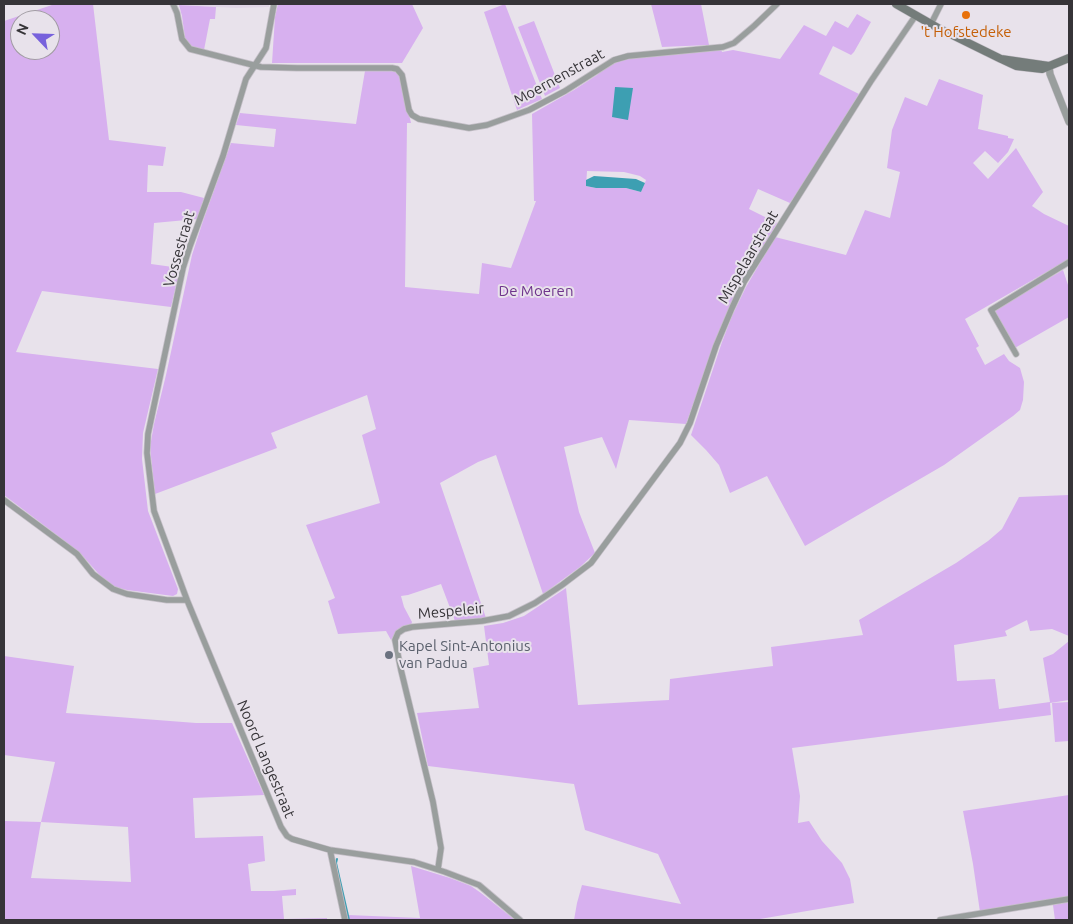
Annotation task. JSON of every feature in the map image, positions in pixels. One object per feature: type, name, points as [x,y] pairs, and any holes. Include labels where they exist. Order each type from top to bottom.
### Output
[{"type":"main road","points":[[896,4],[931,24],[1001,58],[1028,64],[1041,63],[1049,66],[1069,58]]},
{"type":"street","points":[[173,4],[177,13],[182,39],[188,47],[254,66]]},
{"type":"street","name":"Vossestraat","points":[[154,511],[147,453],[148,434],[183,268],[223,156],[246,79],[266,48],[274,4]]},
{"type":"street","name":"Moernenstraat","points":[[254,66],[397,69],[402,75],[412,116],[470,128],[487,125],[529,110],[565,91],[614,60],[628,56],[723,47],[734,43],[777,4]]},
{"type":"street","points":[[931,24],[941,4]]},
{"type":"street","name":"Mispelaarstraat","points":[[605,544],[680,443],[690,423],[726,323],[744,282],[871,81],[916,15]]},
{"type":"street","points":[[1049,66],[1050,74],[1069,122]]},
{"type":"street","points":[[1016,354],[991,310],[1069,262]]},
{"type":"street","points":[[4,500],[77,554],[93,574],[113,589],[127,594],[160,599],[187,600]]},
{"type":"street","name":"Noord Langestraat","points":[[154,511],[187,600],[281,827],[287,836],[330,850],[414,862],[480,885],[520,920]]},
{"type":"street","name":"Mespeleir","points":[[438,870],[441,848],[438,830],[401,670],[395,640],[398,633],[412,627],[482,621],[509,616],[534,603],[591,563],[605,544]]},
{"type":"street","points":[[330,850],[345,920]]},
{"type":"street","points":[[940,920],[1069,899]]},
{"type":"shaded area","points":[[179,4],[269,4],[269,7],[236,8]]},
{"type":"green space","points":[[55,4],[93,4],[109,140],[166,147],[163,166],[148,165],[147,192],[181,192],[204,198],[197,219],[154,223],[151,264],[180,268],[171,307],[42,291],[16,352],[158,369],[143,433],[142,459],[148,511],[178,589],[177,594],[173,596],[115,587],[104,580],[81,554],[4,495],[4,21],[10,19],[10,60],[60,60],[60,10],[37,10]]},
{"type":"green space","points":[[278,4],[412,4],[423,28],[402,63],[272,63],[275,17]]},
{"type":"green space","points":[[505,4],[542,99],[517,110],[484,12]]},
{"type":"green space","points":[[651,4],[701,4],[709,45],[662,47]]},
{"type":"green space","points":[[179,5],[216,7],[215,19],[210,19],[204,50],[192,47],[185,38]]},
{"type":"green space","name":"De Moeren","points":[[857,14],[871,22],[851,55],[833,46],[819,74],[859,94],[790,203],[758,189],[749,209],[777,223],[742,281],[686,424],[629,420],[616,469],[602,437],[564,447],[579,512],[595,553],[580,567],[543,594],[496,455],[478,462],[440,483],[486,618],[455,621],[441,584],[401,596],[404,607],[412,622],[411,625],[398,629],[391,640],[386,631],[338,634],[328,601],[335,598],[306,525],[380,503],[362,435],[376,429],[367,395],[271,433],[277,448],[155,494],[150,447],[154,424],[192,255],[203,221],[231,143],[274,147],[276,129],[236,125],[240,113],[356,124],[365,71],[394,70],[399,73],[411,123],[407,123],[405,287],[479,294],[482,263],[511,268],[536,201],[534,201],[532,114],[574,90],[597,75],[602,69],[626,58],[721,49],[722,52],[733,50],[780,59],[804,25],[826,36],[835,21],[848,28]],"holes":[[[587,171],[624,172],[640,176],[646,180],[641,192],[626,188],[586,186]]]},
{"type":"green space","points":[[534,21],[560,88],[545,96],[518,27]]},
{"type":"green space","points":[[939,79],[983,95],[978,129],[1014,139],[1008,152],[998,163],[985,151],[973,163],[988,179],[1016,148],[1043,192],[1032,206],[1069,226],[1069,259],[965,319],[979,346],[976,348],[985,365],[1004,354],[1009,361],[1020,368],[1024,382],[1023,400],[1020,410],[944,465],[805,546],[767,476],[730,493],[719,465],[691,435],[732,316],[746,287],[775,237],[846,255],[865,210],[890,218],[900,172],[887,168],[892,130],[905,97],[927,106]]},
{"type":"green space","points":[[1063,270],[1069,288],[1069,317],[1013,349],[994,312],[995,310]]},
{"type":"green space","points":[[1069,495],[1069,636],[1052,629],[1030,631],[1027,620],[1005,631],[1007,636],[954,645],[957,681],[995,679],[999,709],[1050,702],[1043,658],[1053,654],[1069,641],[1069,700],[1050,703],[1051,715],[792,748],[800,796],[798,823],[809,821],[822,841],[842,863],[850,879],[854,903],[754,920],[574,920],[582,885],[681,904],[658,854],[585,830],[574,784],[428,766],[417,713],[479,708],[473,668],[489,665],[484,626],[503,623],[524,616],[566,588],[578,705],[669,700],[670,679],[773,666],[771,647],[863,635],[859,620],[956,563],[988,541],[1002,529],[1019,497]]},
{"type":"green space","points":[[4,656],[74,666],[66,713],[196,723],[232,723],[264,795],[193,798],[195,838],[263,836],[265,861],[248,864],[251,891],[296,889],[296,895],[282,896],[284,919],[327,918],[327,920],[4,920],[4,821],[41,822],[55,762],[4,755]],"holes":[[[41,822],[128,827],[131,882],[31,878]]]},
{"type":"green space","points":[[1069,702],[1069,741],[1055,742],[1052,703]]},
{"type":"green space","points":[[1069,795],[1069,896],[980,912],[963,811]]},
{"type":"green space","points":[[411,866],[471,886],[515,920],[349,920],[348,915],[420,918]]},
{"type":"green space","points":[[1069,902],[1069,920],[1055,920],[1053,905]]},
{"type":"water","points":[[615,87],[633,88],[628,120],[612,117]]},
{"type":"water","points":[[594,176],[636,179],[645,183],[641,192],[626,188],[586,186],[586,180]]},
{"type":"waterway","points":[[337,859],[336,863],[349,920]]},
{"type":"place","name":"'t Hofstedeke","points":[[966,15]]},
{"type":"place","name":"Kapel Sint-Antonius van Padua","points":[[389,655]]}]
